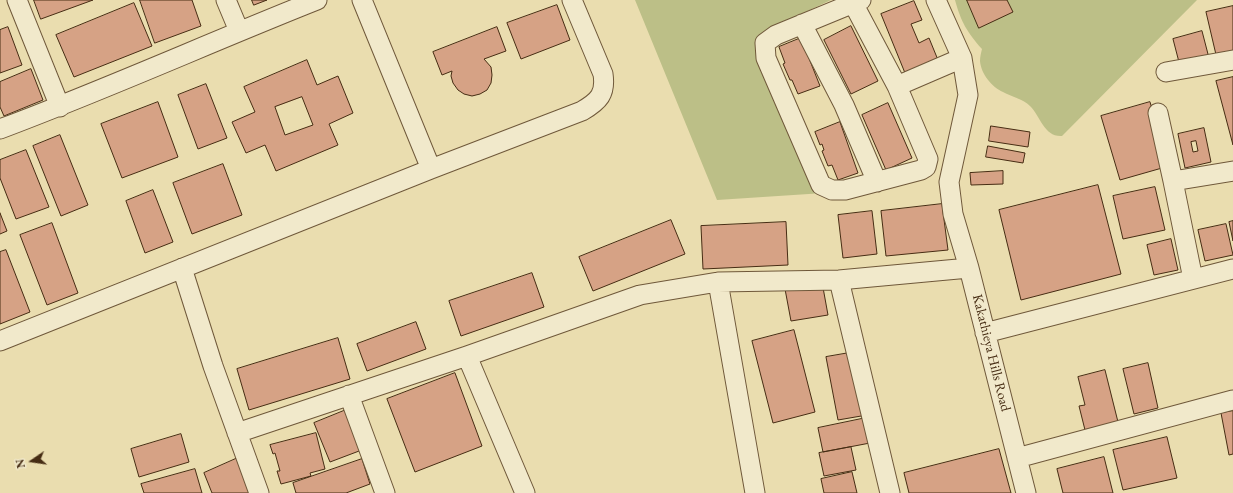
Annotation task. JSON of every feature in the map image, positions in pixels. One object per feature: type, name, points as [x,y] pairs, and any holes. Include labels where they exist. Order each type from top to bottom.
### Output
[{"type":"street","points":[[18,0],[60,107]]},
{"type":"street","points":[[226,0],[238,31]]},
{"type":"street","points":[[0,130],[60,107],[238,31],[317,0]]},
{"type":"street","points":[[362,0],[431,169]]},
{"type":"street","points":[[0,341],[431,169],[582,111],[594,104],[600,97],[605,84],[603,74],[572,0]]},
{"type":"street","name":"Kakathieya Hills Road","points":[[936,0],[962,58],[968,95],[949,182],[953,214],[969,268],[1026,493]]},
{"type":"street","points":[[857,1],[897,86],[928,160],[926,167],[921,170],[844,190],[832,190],[821,186],[766,58],[765,43],[776,35],[857,1]]},
{"type":"street","points":[[802,24],[844,105],[877,182]]},
{"type":"street","points":[[897,86],[962,58]]},
{"type":"street","points":[[1166,72],[1233,60]]},
{"type":"street","points":[[1158,113],[1193,279]]},
{"type":"street","points":[[1173,181],[1233,171]]},
{"type":"street","points":[[182,268],[237,433],[259,493]]},
{"type":"street","points":[[237,433],[467,356],[640,295],[718,282],[839,280],[969,268]]},
{"type":"street","points":[[986,333],[1233,269]]},
{"type":"street","points":[[839,280],[890,493]]},
{"type":"street","points":[[718,282],[754,493]]},
{"type":"street","points":[[467,356],[525,493]]},
{"type":"street","points":[[349,395],[385,493]]},
{"type":"street","points":[[1017,458],[1233,400]]},
{"type":"green space","points":[[635,0],[831,0],[763,32],[757,39],[824,193],[717,200]]},
{"type":"green space","points":[[955,0],[1197,0],[1062,136],[1051,133],[1047,130],[1030,106],[1021,100],[999,90],[988,80],[982,71],[981,66],[980,60],[982,49],[965,26]]},
{"type":"building","points":[[34,0],[93,0],[41,19]]},
{"type":"building","points":[[140,0],[192,0],[201,26],[155,43]]},
{"type":"building","points":[[252,0],[267,0],[254,5]]},
{"type":"building","points":[[967,0],[1007,0],[1013,12],[979,28]]},
{"type":"building","points":[[914,1],[922,20],[911,24],[919,43],[929,38],[938,60],[905,73],[881,14]]},
{"type":"building","points":[[134,3],[152,46],[74,77],[56,35]]},
{"type":"building","points":[[557,5],[570,40],[521,59],[507,23]]},
{"type":"building","points":[[1233,6],[1233,55],[1217,59],[1206,12]]},
{"type":"building","points":[[851,26],[878,81],[851,94],[824,40]]},
{"type":"building","points":[[8,27],[22,65],[0,73],[0,30]]},
{"type":"building","points":[[497,27],[506,51],[484,59],[491,67],[491,83],[487,90],[480,94],[472,96],[464,94],[458,90],[453,83],[451,76],[452,71],[442,75],[433,52]]},
{"type":"building","points":[[1202,31],[1209,58],[1180,66],[1173,39]]},
{"type":"building","points":[[801,38],[820,86],[798,94],[783,64],[785,63],[779,47]]},
{"type":"building","points":[[307,60],[317,85],[338,76],[353,113],[329,124],[338,145],[276,171],[265,145],[246,153],[232,122],[255,112],[244,87]],"holes":[[[302,97],[313,125],[285,135],[275,107]]]},
{"type":"building","points":[[31,69],[43,100],[4,116],[0,107],[0,82]]},
{"type":"building","points":[[1233,77],[1233,145],[1216,81]]},
{"type":"building","points":[[206,84],[227,138],[198,149],[178,95]]},
{"type":"building","points":[[158,102],[178,157],[122,178],[101,124]]},
{"type":"building","points":[[1150,102],[1169,166],[1120,180],[1101,116]]},
{"type":"building","points":[[888,103],[912,158],[886,170],[862,115]]},
{"type":"building","points":[[840,122],[858,173],[838,180],[832,165],[828,166],[822,151],[824,150],[822,144],[820,145],[815,132]]},
{"type":"building","points":[[991,126],[1030,132],[1028,147],[989,141]]},
{"type":"building","points":[[1204,128],[1211,162],[1185,168],[1178,134]],"holes":[[[1196,141],[1198,151],[1193,152],[1191,142]]]},
{"type":"building","points":[[60,135],[88,205],[61,216],[33,146]]},
{"type":"building","points":[[988,146],[1025,153],[1023,163],[986,157]]},
{"type":"building","points":[[26,150],[49,207],[16,219],[0,178],[0,160]]},
{"type":"building","points":[[223,164],[242,215],[192,234],[173,183]]},
{"type":"building","points":[[1003,171],[1003,184],[971,185],[970,173]]},
{"type":"building","points":[[1098,185],[1121,274],[1021,300],[999,210]]},
{"type":"building","points":[[1155,187],[1165,230],[1123,239],[1113,196]]},
{"type":"building","points":[[153,190],[173,242],[145,253],[126,201]]},
{"type":"building","points":[[942,204],[948,250],[886,256],[881,211]]},
{"type":"building","points":[[872,211],[877,254],[843,258],[838,215]]},
{"type":"building","points":[[0,213],[7,231],[0,234]]},
{"type":"building","points":[[671,220],[685,254],[593,291],[579,257]]},
{"type":"building","points":[[1233,221],[1233,241],[1229,222]]},
{"type":"building","points":[[786,222],[788,265],[703,269],[701,226]]},
{"type":"building","points":[[52,223],[78,293],[47,305],[20,235]]},
{"type":"building","points":[[1226,224],[1233,255],[1205,261],[1198,230]]},
{"type":"building","points":[[1171,239],[1178,270],[1154,275],[1147,245]]},
{"type":"building","points":[[6,250],[30,312],[0,324],[0,252]]},
{"type":"building","points":[[532,273],[544,307],[461,336],[449,301]]},
{"type":"building","points":[[822,282],[828,315],[791,321],[785,289]]},
{"type":"building","points":[[416,322],[426,349],[367,371],[357,344]]},
{"type":"building","points":[[794,330],[815,412],[773,423],[752,341]]},
{"type":"building","points":[[338,338],[350,379],[249,410],[237,369]]},
{"type":"building","points":[[855,352],[867,415],[838,420],[826,357]]},
{"type":"building","points":[[1148,363],[1158,408],[1134,414],[1123,369]]},
{"type":"building","points":[[1105,370],[1118,422],[1085,430],[1079,406],[1085,405],[1078,377]]},
{"type":"building","points":[[455,373],[482,446],[415,472],[387,399]]},
{"type":"building","points":[[351,408],[367,448],[330,462],[314,423]]},
{"type":"building","points":[[1233,411],[1233,454],[1229,455],[1221,413]]},
{"type":"building","points":[[866,418],[870,443],[823,452],[818,428]]},
{"type":"building","points":[[316,433],[325,469],[310,473],[311,476],[281,484],[277,471],[280,471],[275,453],[273,454],[270,445]]},
{"type":"building","points":[[181,434],[189,462],[139,477],[131,449]]},
{"type":"building","points":[[1167,437],[1177,478],[1123,490],[1113,450]]},
{"type":"building","points":[[851,447],[856,470],[824,476],[819,453]]},
{"type":"building","points":[[999,449],[1011,493],[909,493],[904,473]]},
{"type":"building","points":[[240,457],[256,493],[212,493],[204,473]]},
{"type":"building","points":[[1104,457],[1113,493],[1063,493],[1057,469]]},
{"type":"building","points":[[362,459],[370,484],[346,493],[296,493],[293,483]]},
{"type":"building","points":[[195,469],[202,493],[144,493],[141,484]]},
{"type":"building","points":[[852,472],[857,493],[824,493],[821,479]]}]
